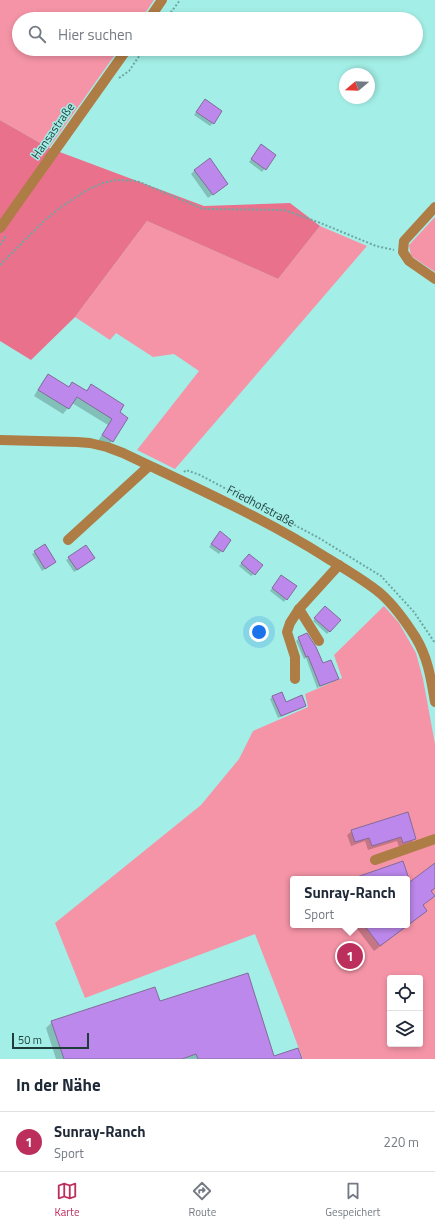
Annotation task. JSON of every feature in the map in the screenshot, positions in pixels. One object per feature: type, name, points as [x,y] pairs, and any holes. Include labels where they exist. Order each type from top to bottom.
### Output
[{"type":"street","points":[[154,12],[162,0]]},
{"type":"street","name":"Hansastraße","points":[[0,228],[122,56]]},
{"type":"street","points":[[435,207],[404,241],[403,252],[409,261],[435,279]]},
{"type":"street","name":"Friedhofstraße","points":[[0,440],[90,443],[123,453],[247,512],[311,548],[365,582],[381,594],[403,618],[432,664],[435,702]]},
{"type":"street","points":[[68,540],[149,466]]},
{"type":"street","points":[[296,679],[295,657],[287,632],[290,623],[299,609],[339,566]]},
{"type":"street","points":[[299,609],[319,641]]},
{"type":"street","points":[[375,860],[435,839]]},
{"type":"path","points":[[171,12],[180,0]]},
{"type":"path","points":[[0,265],[40,225],[61,207],[89,188],[116,180],[137,181],[203,209],[284,210],[318,222],[376,246],[403,252]]},
{"type":"shaded area","points":[[0,0],[154,0],[146,12],[12,12],[12,56],[114,56],[49,148],[0,120]]},
{"type":"shaded area","points":[[0,120],[49,148],[204,206],[290,203],[320,226],[278,279],[147,221],[75,317],[31,360],[0,341]]},
{"type":"shaded area","points":[[435,217],[435,272],[411,256],[409,245]]},
{"type":"shaded area","points":[[147,221],[278,279],[320,226],[367,246],[175,469],[137,450],[199,371],[174,354],[153,357],[116,333],[110,340],[75,317]]},
{"type":"shaded area","points":[[384,606],[399,623],[416,653],[423,679],[435,744],[435,1059],[303,1059],[255,934],[85,998],[55,923],[201,805],[239,759],[253,731],[308,707],[305,694],[342,678],[334,655]]},
{"type":"building","points":[[205,99],[222,111],[214,124],[196,112]]},
{"type":"building","points":[[261,144],[276,155],[266,170],[251,159]]},
{"type":"building","points":[[210,158],[228,184],[213,195],[194,170]]},
{"type":"building","points":[[48,374],[69,387],[72,382],[87,391],[91,384],[124,405],[120,412],[128,418],[113,442],[102,435],[112,419],[77,397],[69,409],[38,390]]},
{"type":"building","points":[[220,531],[231,540],[223,552],[211,544]]},
{"type":"building","points":[[45,544],[56,562],[45,569],[34,551]]},
{"type":"building","points":[[86,545],[95,558],[77,570],[68,557]]},
{"type":"building","points":[[249,554],[263,565],[255,575],[241,563]]},
{"type":"building","points":[[281,575],[297,586],[287,600],[272,588]]},
{"type":"building","points":[[325,606],[341,620],[330,632],[314,618]]},
{"type":"building","points":[[307,633],[316,647],[323,663],[331,660],[339,679],[320,686],[308,656],[306,657],[298,637]]},
{"type":"building","points":[[282,692],[286,702],[302,695],[306,706],[281,716],[272,696]]},
{"type":"building","points":[[408,812],[416,839],[403,843],[401,837],[372,846],[369,838],[355,842],[351,830]]},
{"type":"building","points":[[403,861],[408,876],[360,876]]},
{"type":"building","points":[[435,863],[435,888],[431,891],[435,896],[423,905],[427,911],[410,924],[410,882]]},
{"type":"building","points":[[366,928],[404,928],[380,946]]},
{"type":"building","points":[[248,973],[274,1056],[298,1048],[302,1059],[198,1059],[196,1054],[182,1059],[64,1059],[51,1021],[155,987],[160,1001]]},
{"type":"place","name":"Sunray-Ranch","points":[[350,956]]}]
